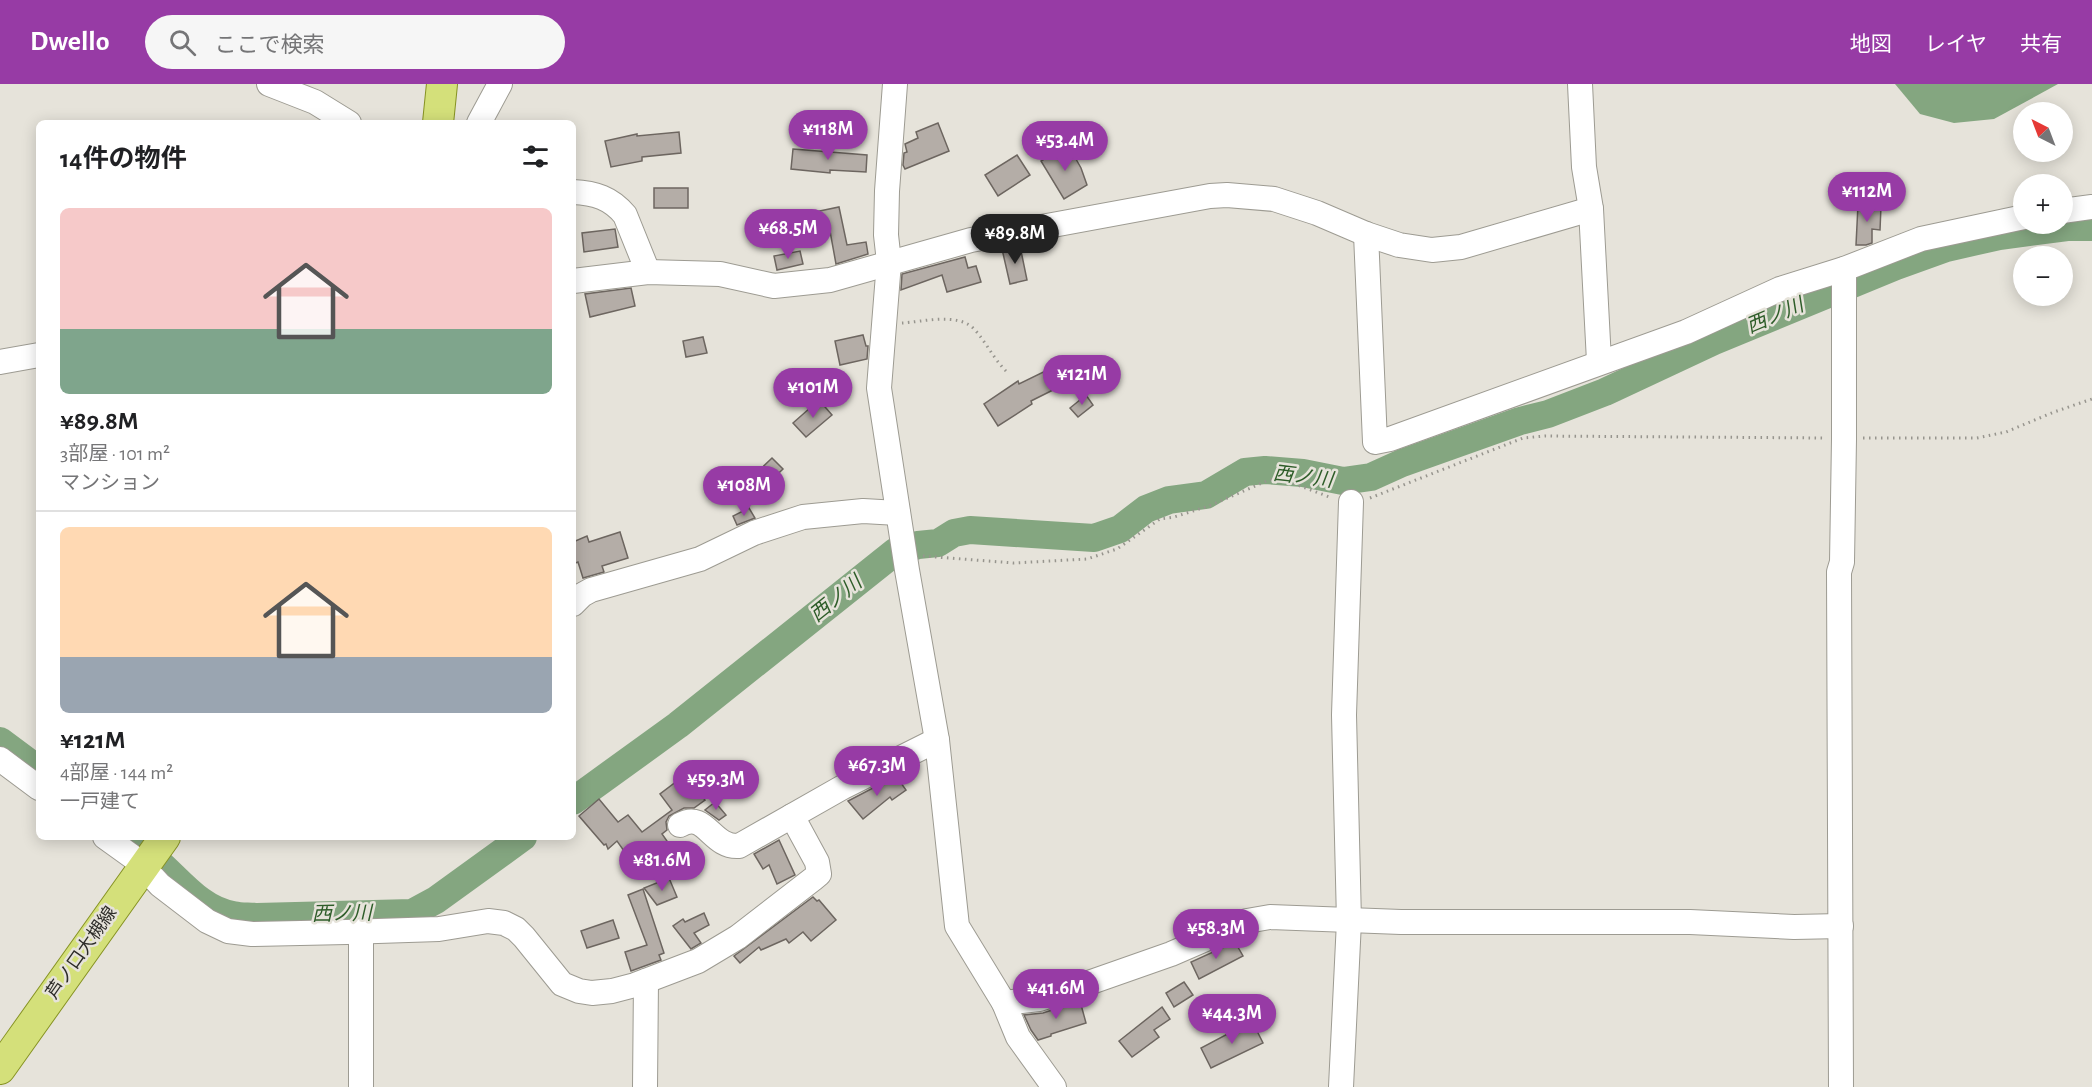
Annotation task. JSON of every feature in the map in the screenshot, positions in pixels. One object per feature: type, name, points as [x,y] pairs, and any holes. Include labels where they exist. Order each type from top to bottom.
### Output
[{"type":"main road","points":[[438,120],[442,84]]},
{"type":"main road","name":"芦ノ口大槻線","points":[[0,1069],[163,840]]},
{"type":"street","points":[[269,84],[315,102],[344,120]]},
{"type":"street","points":[[481,120],[500,84]]},
{"type":"street","points":[[895,84],[887,191],[886,236],[889,262],[879,388],[937,740],[957,926],[1004,1003],[1018,1037],[1046,1084]]},
{"type":"street","points":[[1580,84],[1584,168],[1591,209],[1599,361]]},
{"type":"street","points":[[576,192],[594,194],[612,201],[618,207],[625,215],[648,273]]},
{"type":"street","points":[[576,281],[648,273],[720,274],[774,286],[830,280],[982,237],[1210,196],[1274,199],[1317,213],[1366,234],[1418,249],[1432,250],[1461,247],[1591,209]]},
{"type":"street","points":[[2073,210],[2092,207]]},
{"type":"street","points":[[1366,234],[1375,442],[1686,332],[1780,289],[1844,269],[1921,239],[2013,219]]},
{"type":"street","points":[[1841,1087],[1839,572],[1842,562],[1844,269]]},
{"type":"street","points":[[0,362],[36,356]]},
{"type":"street","points":[[1341,1087],[1349,921],[1344,715],[1351,502]]},
{"type":"street","points":[[576,602],[591,590],[700,559],[754,533],[803,517],[863,511],[898,513]]},
{"type":"street","points":[[680,825],[691,820],[698,821],[723,843],[731,846],[744,843],[843,787],[937,740]]},
{"type":"street","points":[[0,759],[36,786]]},
{"type":"street","points":[[109,840],[144,866],[160,885],[207,921],[228,931],[252,934],[439,929],[488,921],[504,923],[516,929],[538,951],[562,984],[579,991],[592,993],[612,991],[698,962],[746,931],[819,874],[817,862],[792,816]]},
{"type":"street","points":[[1004,1003],[1039,999],[1126,971],[1247,921],[1270,916],[1349,921],[1690,922],[1794,927],[1841,926]]},
{"type":"street","points":[[361,931],[362,1087]]},
{"type":"street","points":[[645,1087],[646,981]]},
{"type":"path","points":[[885,324],[947,320],[967,324],[973,328],[1008,374]]},
{"type":"path","points":[[904,548],[1014,562],[1087,559],[1117,549],[1160,519],[1209,506],[1269,480],[1279,478],[1329,497],[1351,502],[1400,487],[1523,438],[1545,436],[1977,438],[2006,432],[2092,399]]},
{"type":"shaded area","points":[[1895,84],[2058,84],[2025,102],[2013,102],[2013,109],[1994,119],[1954,123],[1920,114]]},
{"type":"building","points":[[938,123],[949,151],[905,169],[904,153],[907,152],[905,144],[918,138],[916,132]]},
{"type":"building","points":[[679,132],[681,153],[642,157],[642,161],[611,167],[605,141],[637,134],[637,136]]},
{"type":"building","points":[[1068,145],[1081,168],[1087,185],[1064,199],[1041,161]]},
{"type":"building","points":[[793,149],[867,155],[866,172],[830,170],[830,173],[791,169]]},
{"type":"building","points":[[1017,155],[1030,175],[998,196],[985,175]]},
{"type":"building","points":[[654,188],[688,188],[688,208],[654,208]]},
{"type":"building","points":[[1858,205],[1881,206],[1880,230],[1872,229],[1872,243],[1866,245],[1856,245]]},
{"type":"building","points":[[839,207],[847,245],[866,242],[868,254],[836,264],[830,231],[809,236],[805,214]]},
{"type":"building","points":[[615,229],[618,247],[584,252],[582,233]]},
{"type":"building","points":[[1020,246],[1027,280],[1010,284],[1002,249]]},
{"type":"building","points":[[800,251],[803,264],[777,270],[774,256]]},
{"type":"building","points":[[965,257],[968,268],[976,266],[981,282],[947,292],[942,275],[901,290],[902,274]]},
{"type":"building","points":[[631,288],[635,306],[590,317],[585,294]]},
{"type":"building","points":[[863,335],[866,346],[868,346],[867,359],[840,365],[835,341]]},
{"type":"building","points":[[703,337],[707,353],[686,357],[683,341]]},
{"type":"building","points":[[1068,360],[1075,379],[1031,401],[1032,404],[998,426],[984,404],[1018,381],[1019,384]]},
{"type":"building","points":[[1086,395],[1093,405],[1078,417],[1070,408]]},
{"type":"building","points":[[819,400],[832,415],[806,437],[793,423]]},
{"type":"building","points":[[772,458],[783,469],[753,498],[742,487]]},
{"type":"building","points":[[749,508],[755,518],[737,525],[733,516]]},
{"type":"building","points":[[620,532],[628,558],[602,566],[604,572],[583,578],[578,562],[576,563],[576,541],[587,536],[589,542]]},
{"type":"building","points":[[685,775],[705,800],[694,808],[684,808],[669,816],[666,822],[667,830],[662,834],[667,841],[634,865],[617,841],[608,849],[579,816],[599,799],[618,822],[628,815],[642,832],[672,810],[660,794]]},
{"type":"building","points":[[896,776],[906,790],[892,800],[890,797],[863,819],[848,801]]},
{"type":"building","points":[[715,802],[726,815],[719,820],[705,810]]},
{"type":"building","points":[[779,840],[795,875],[777,884],[769,865],[763,869],[754,854]]},
{"type":"building","points":[[669,878],[677,897],[657,905],[644,888]]},
{"type":"building","points":[[643,889],[664,953],[659,955],[661,960],[631,971],[625,952],[647,945],[628,895]]},
{"type":"building","points":[[813,897],[819,900],[836,920],[811,941],[803,932],[789,943],[786,939],[761,950],[759,947],[740,963],[734,956]]},
{"type":"building","points":[[704,913],[709,925],[694,933],[701,943],[691,949],[673,926],[683,919],[685,922]]},
{"type":"building","points":[[613,920],[619,938],[587,948],[581,931]]},
{"type":"building","points":[[1235,942],[1243,956],[1199,979],[1191,962]]},
{"type":"building","points":[[1184,982],[1193,995],[1174,1007],[1166,993]]},
{"type":"building","points":[[1080,1001],[1086,1023],[1038,1040],[1024,1015],[1043,1013]]},
{"type":"building","points":[[1162,1007],[1170,1019],[1154,1030],[1159,1037],[1132,1057],[1119,1041]]},
{"type":"building","points":[[1252,1021],[1263,1043],[1211,1068],[1201,1048]]},
{"type":"waterway","name":"西ノ川","points":[[576,799],[678,725],[895,552],[918,545],[938,543],[954,533],[970,530],[1094,538],[1120,529],[1146,509],[1169,500],[1206,495],[1245,472],[1265,470],[1303,473],[1343,481],[1371,477],[1402,463],[1520,421],[1548,414],[1605,392],[1714,341],[1896,266],[1946,248],[1999,236],[2067,227],[2092,227]]},
{"type":"waterway","name":"西ノ川","points":[[0,741],[36,768]]},
{"type":"waterway","name":"西ノ川","points":[[133,840],[144,848]]},
{"type":"waterway","name":"西ノ川","points":[[157,861],[201,901],[221,912],[236,916],[412,913],[436,900],[519,840]]}]
